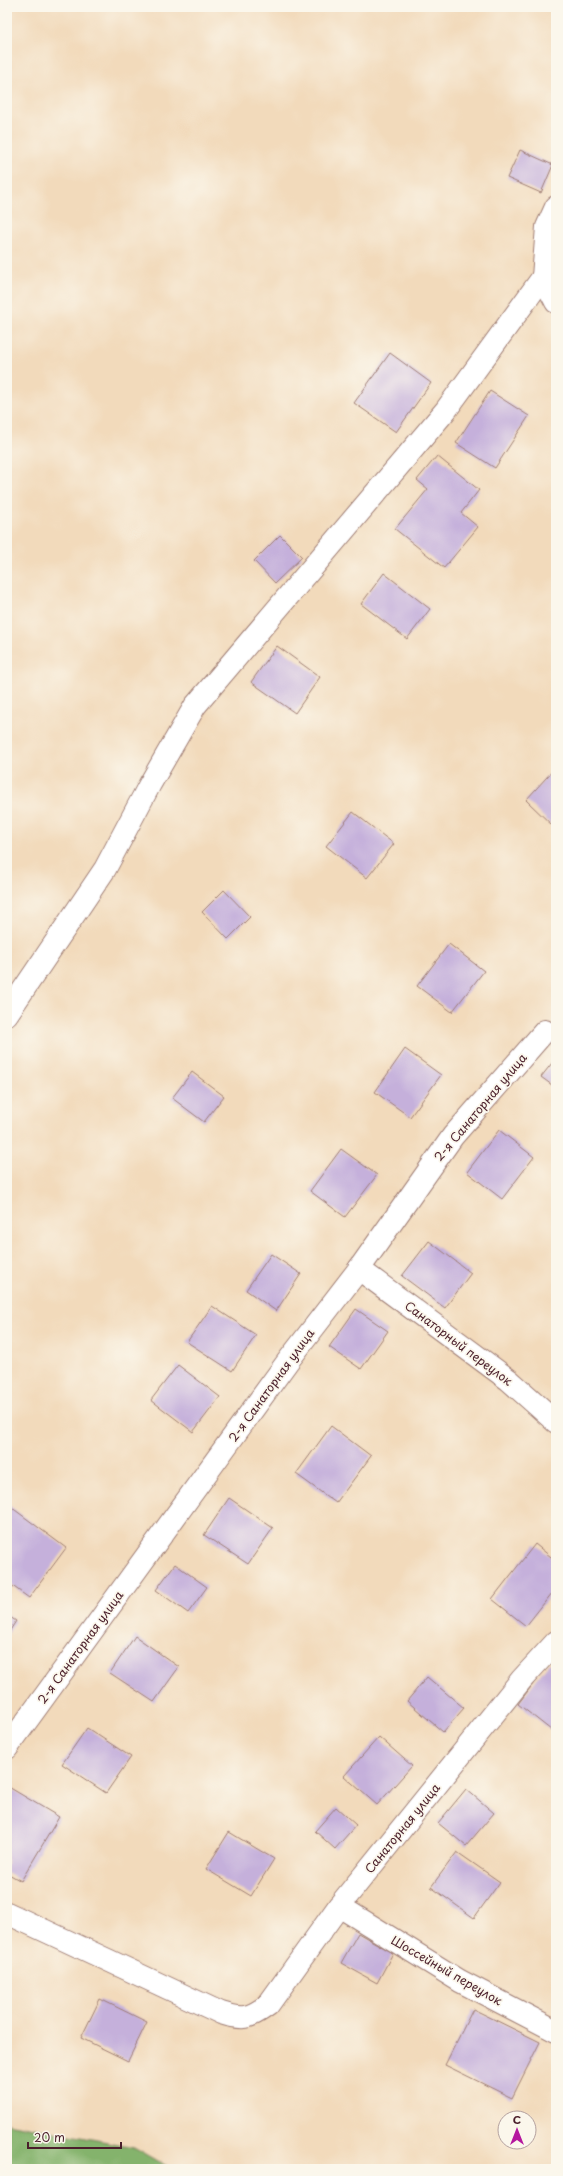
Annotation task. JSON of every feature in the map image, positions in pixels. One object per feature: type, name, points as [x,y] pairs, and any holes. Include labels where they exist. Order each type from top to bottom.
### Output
[{"type":"street","points":[[7,1014],[105,869],[150,784],[195,706],[446,410],[543,277],[547,227],[556,206]]},
{"type":"street","points":[[543,277],[556,302]]},
{"type":"street","name":"2-я Санаторная улица","points":[[7,1748],[288,1361],[359,1269],[453,1136],[545,1031]]},
{"type":"street","name":"Санаторный переулок","points":[[359,1269],[509,1380],[556,1422]]},
{"type":"street","name":"Санаторная улица","points":[[7,1913],[221,2013],[238,2018],[253,2016],[268,2005],[339,1906],[522,1679],[556,1642]]},
{"type":"street","name":"Шоссейный переулок","points":[[339,1906],[460,1981],[556,2031]]},
{"type":"green space","points":[[7,2123],[134,2147],[172,2169],[7,2169]]},
{"type":"building","points":[[520,150],[553,165],[541,193],[507,178]]},
{"type":"building","points":[[390,353],[431,383],[396,432],[354,403]]},
{"type":"building","points":[[490,391],[529,416],[495,468],[456,443]]},
{"type":"building","points":[[437,456],[479,490],[461,513],[478,527],[444,568],[395,529],[428,489],[417,480]]},
{"type":"building","points":[[280,535],[302,557],[275,583],[254,561]]},
{"type":"building","points":[[384,573],[430,609],[407,639],[361,604]]},
{"type":"building","points":[[277,646],[320,677],[295,713],[251,682]]},
{"type":"building","points":[[556,767],[556,829],[526,800]]},
{"type":"building","points":[[353,812],[394,844],[367,878],[326,846]]},
{"type":"building","points":[[224,890],[250,917],[228,939],[202,912]]},
{"type":"building","points":[[449,944],[484,971],[452,1012],[417,986]]},
{"type":"building","points":[[405,1049],[441,1075],[410,1117],[375,1092]]},
{"type":"building","points":[[556,1058],[556,1088],[541,1077]]},
{"type":"building","points":[[192,1072],[224,1096],[204,1122],[172,1098]]},
{"type":"building","points":[[499,1130],[534,1157],[502,1199],[467,1172]]},
{"type":"building","points":[[341,1149],[377,1175],[345,1217],[310,1191]]},
{"type":"building","points":[[429,1241],[471,1273],[445,1308],[402,1276]]},
{"type":"building","points":[[271,1254],[301,1274],[276,1311],[246,1290]]},
{"type":"building","points":[[212,1306],[256,1335],[232,1371],[187,1342]]},
{"type":"building","points":[[356,1309],[388,1331],[361,1369],[329,1347]]},
{"type":"building","points":[[178,1365],[220,1397],[193,1432],[151,1400]]},
{"type":"building","points":[[331,1426],[371,1456],[336,1503],[296,1474]]},
{"type":"building","points":[[229,1498],[273,1528],[248,1564],[204,1535]]},
{"type":"building","points":[[7,1504],[66,1548],[29,1598],[7,1582]]},
{"type":"building","points":[[535,1544],[556,1561],[556,1588],[526,1626],[492,1599]]},
{"type":"building","points":[[175,1564],[207,1587],[188,1613],[156,1590]]},
{"type":"building","points":[[7,1615],[16,1621],[7,1635]]},
{"type":"building","points":[[135,1636],[179,1667],[154,1702],[110,1673]]},
{"type":"building","points":[[549,1663],[556,1668],[556,1734],[518,1704]]},
{"type":"building","points":[[427,1677],[464,1708],[443,1732],[407,1701]]},
{"type":"building","points":[[87,1728],[131,1757],[106,1793],[62,1764]]},
{"type":"building","points":[[379,1737],[412,1766],[377,1805],[344,1776]]},
{"type":"building","points":[[7,1786],[59,1817],[21,1881],[7,1873]]},
{"type":"building","points":[[466,1789],[494,1813],[466,1846],[438,1823]]},
{"type":"building","points":[[336,1807],[356,1825],[335,1849],[315,1831]]},
{"type":"building","points":[[229,1832],[274,1859],[251,1896],[206,1869]]},
{"type":"building","points":[[457,1852],[500,1882],[474,1918],[431,1887]]},
{"type":"building","points":[[358,1933],[393,1953],[377,1983],[341,1963]]},
{"type":"building","points":[[100,1999],[147,2022],[128,2061],[81,2038]]},
{"type":"building","points":[[473,2009],[540,2042],[512,2098],[445,2065]]}]
